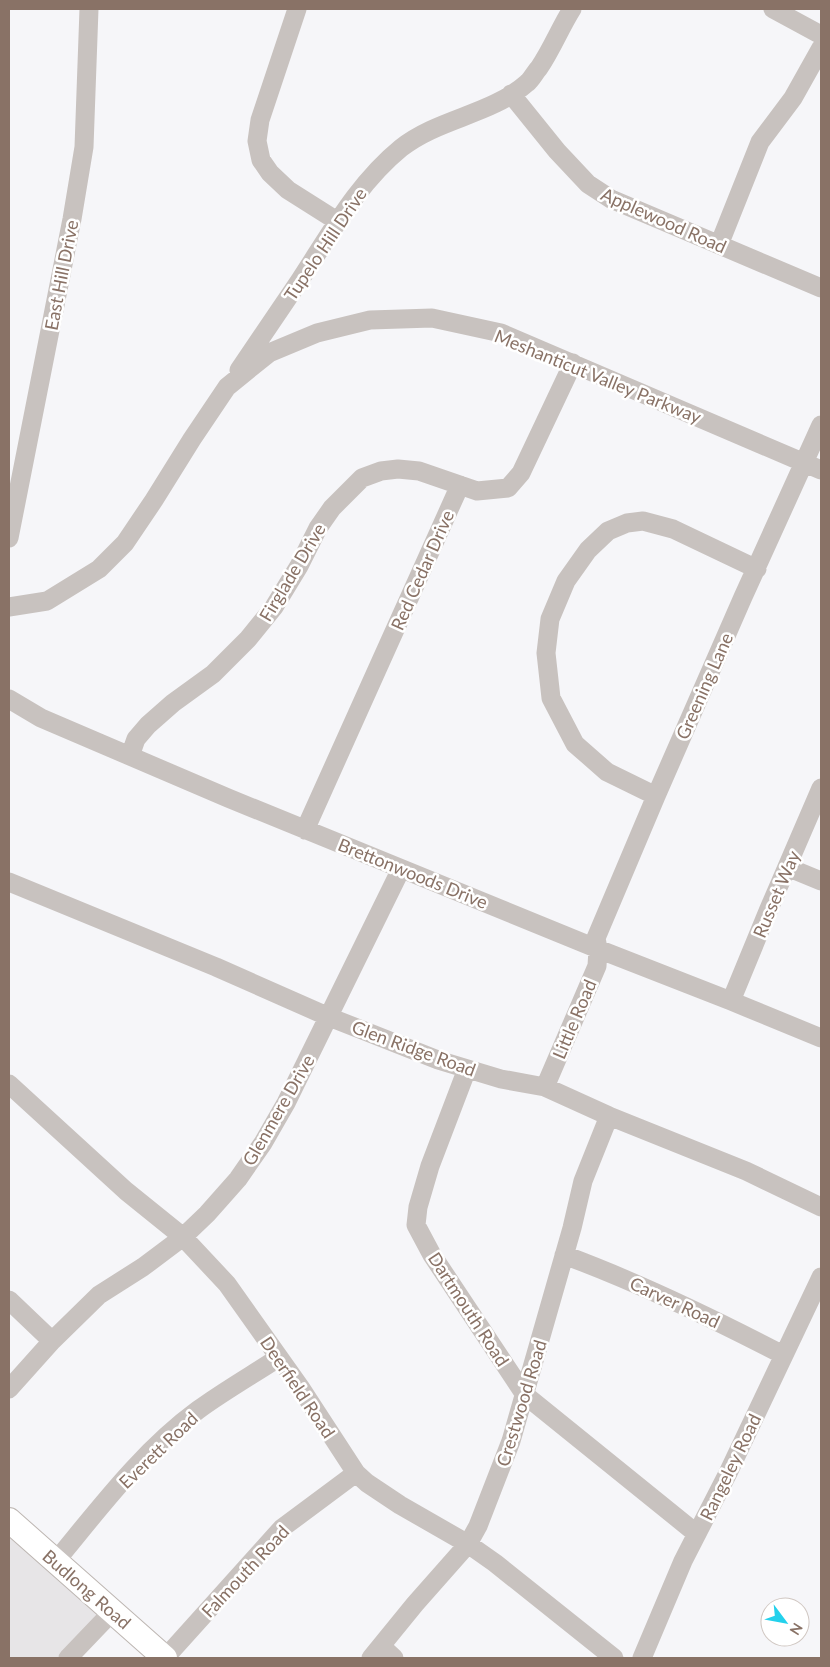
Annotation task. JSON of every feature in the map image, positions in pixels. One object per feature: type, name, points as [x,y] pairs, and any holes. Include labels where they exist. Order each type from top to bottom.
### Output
[{"type":"main road","name":"Budlong Road","points":[[9,1520],[165,1658]]},
{"type":"street","name":"East Hill Drive","points":[[9,538],[72,219],[84,147],[89,9]]},
{"type":"street","points":[[297,9],[260,120],[257,142],[261,160],[270,173],[288,190],[337,221]]},
{"type":"street","name":"Tupelo Hill Drive","points":[[227,387],[301,279],[337,221],[370,177],[402,148],[440,125],[483,110],[529,82],[548,54],[572,9]]},
{"type":"street","points":[[773,9],[821,35]]},
{"type":"street","points":[[719,245],[760,142],[793,98],[821,48]]},
{"type":"street","name":"Applewood Road","points":[[511,94],[557,151],[588,184],[611,199],[821,288]]},
{"type":"street","name":"Meshanticut Valley Parkway","points":[[9,607],[47,601],[99,569],[125,542],[227,387],[269,354],[318,333],[370,320],[432,318],[501,333],[814,466]]},
{"type":"street","points":[[460,485],[477,491],[508,488],[516,481],[535,446],[573,363]]},
{"type":"street","name":"Greening Lane","points":[[598,949],[596,938],[743,597],[814,466],[821,426]]},
{"type":"street","name":"Firglade Drive","points":[[130,756],[136,739],[148,725],[173,703],[213,674],[248,639],[274,606],[332,508],[362,478],[380,471],[398,469],[419,471],[460,485]]},
{"type":"street","name":"Red Cedar Drive","points":[[305,830],[460,485]]},
{"type":"street","points":[[656,796],[607,772],[575,744],[551,698],[546,653],[550,619],[566,581],[588,550],[608,531],[627,523],[643,521],[673,529],[757,569]]},
{"type":"street","name":"Brettonwoods Drive","points":[[9,699],[41,718],[305,830],[821,1038]]},
{"type":"street","name":"Russet Way","points":[[732,1001],[821,788]]},
{"type":"street","points":[[787,867],[821,881]]},
{"type":"street","name":"Glenmere Drive","points":[[9,1389],[52,1341],[99,1295],[143,1267],[184,1237],[238,1178],[263,1143],[286,1103],[402,869]]},
{"type":"street","name":"Glen Ridge Road","points":[[9,882],[329,1017],[438,1060],[501,1079],[545,1087],[609,1116],[746,1171],[821,1207]]},
{"type":"street","name":"Little Road","points":[[545,1087],[597,966],[598,949]]},
{"type":"street","name":"Dartmouth Road","points":[[467,1069],[430,1166],[418,1207],[416,1225],[432,1255],[525,1395],[697,1534]]},
{"type":"street","name":"Deerfield Road","points":[[9,1084],[126,1191],[184,1237],[227,1284],[300,1387],[356,1473],[367,1483],[400,1505],[468,1544],[495,1563],[614,1658]]},
{"type":"street","name":"Crestwood Road","points":[[382,1654],[415,1604],[468,1544],[492,1493],[525,1395],[583,1181],[609,1116]]},
{"type":"street","name":"Carver Road","points":[[564,1255],[606,1270],[683,1305],[783,1355]]},
{"type":"street","name":"Rangeley Road","points":[[642,1658],[683,1561],[728,1473],[821,1277]]},
{"type":"street","points":[[9,1300],[52,1341]]},
{"type":"street","name":"Everett Road","points":[[55,1562],[104,1503],[151,1451],[198,1410],[278,1358]]},
{"type":"street","name":"Falmouth Road","points":[[165,1658],[282,1528],[356,1473]]},
{"type":"street","points":[[68,1658],[112,1612]]},
{"type":"shaded area","points":[[9,1521],[108,1609],[75,1658],[9,1658]]}]
